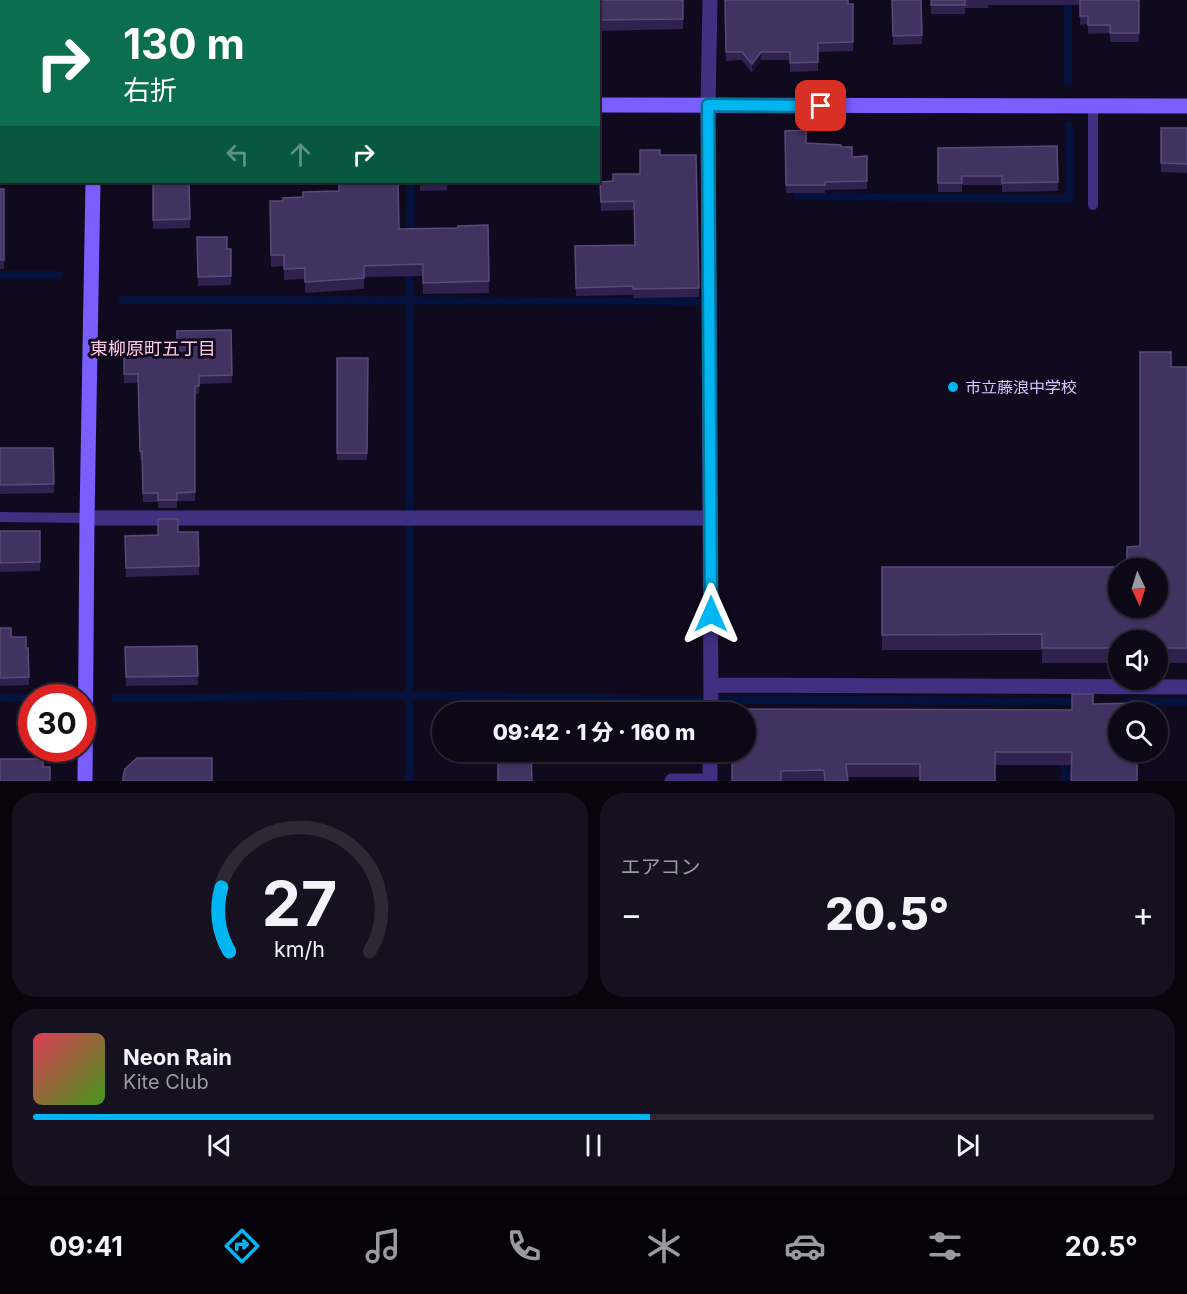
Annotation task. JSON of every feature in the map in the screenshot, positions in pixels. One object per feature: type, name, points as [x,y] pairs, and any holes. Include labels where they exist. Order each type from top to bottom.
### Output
[{"type":"street","points":[[710,0],[708,105],[711,702]]},
{"type":"street","points":[[600,105],[1187,106]]},
{"type":"street","points":[[85,781],[93,183]]},
{"type":"street","points":[[87,518],[710,518]]},
{"type":"street","points":[[711,685],[1187,687]]},
{"type":"street","points":[[672,781],[710,781],[710,762]]},
{"type":"lane","points":[[1093,107],[1093,205]]},
{"type":"lane","points":[[0,517],[87,518]]},
{"type":"building","points":[[600,0],[683,0],[683,19],[600,20]]},
{"type":"building","points":[[725,0],[848,0],[848,4],[853,4],[853,42],[818,43],[818,62],[790,63],[790,52],[761,52],[752,64],[742,52],[726,52]]},
{"type":"building","points":[[892,0],[921,0],[922,35],[893,36]]},
{"type":"building","points":[[931,0],[965,0],[965,5],[931,5]]},
{"type":"building","points":[[1080,0],[1139,0],[1139,33],[1110,33],[1110,25],[1088,25],[1088,16],[1080,16]]},
{"type":"building","points":[[1161,128],[1187,128],[1187,164],[1161,163]]},
{"type":"building","points":[[806,130],[806,143],[852,147],[852,157],[867,156],[867,181],[825,182],[825,185],[786,185],[785,131]]},
{"type":"building","points":[[1057,146],[1058,182],[1002,183],[1002,176],[962,176],[962,183],[938,183],[938,148]]},
{"type":"building","points":[[640,150],[660,150],[660,155],[696,155],[699,288],[633,289],[633,286],[576,288],[575,246],[635,245],[634,201],[601,202],[600,182],[613,181],[613,174],[640,174]]},
{"type":"building","points":[[153,183],[189,183],[190,219],[153,220]]},
{"type":"building","points":[[339,183],[398,183],[399,229],[488,225],[489,281],[423,283],[423,264],[364,266],[364,278],[305,282],[305,268],[284,269],[284,255],[271,255],[270,201],[303,197],[303,192],[339,191]]},
{"type":"building","points":[[0,189],[4,189],[4,260],[0,260]]},
{"type":"building","points":[[197,237],[227,237],[227,249],[231,249],[231,276],[198,277]]},
{"type":"building","points":[[231,330],[232,375],[199,376],[199,386],[195,386],[195,492],[177,493],[177,500],[158,500],[158,493],[143,493],[138,374],[124,374],[124,355],[169,354],[169,343],[177,343],[177,331]]},
{"type":"building","points":[[1140,352],[1171,352],[1171,367],[1187,367],[1187,648],[1168,648],[1168,630],[1108,630],[1108,648],[1042,648],[1042,634],[882,635],[882,567],[1108,567],[1108,618],[1168,618],[1168,558],[1127,558],[1127,547],[1140,546]]},
{"type":"building","points":[[337,358],[368,358],[367,453],[337,453]]},
{"type":"building","points":[[0,448],[53,448],[54,484],[0,485]]},
{"type":"building","points":[[158,519],[178,519],[178,532],[198,532],[199,566],[126,568],[125,536],[158,535]]},
{"type":"building","points":[[0,531],[40,531],[40,562],[0,563]]},
{"type":"building","points":[[0,628],[11,628],[11,637],[26,637],[29,677],[0,678]]},
{"type":"building","points":[[197,646],[198,676],[126,677],[125,647]]},
{"type":"building","points":[[1072,694],[1093,694],[1093,704],[1108,704],[1108,762],[1137,762],[1137,781],[1071,781],[1072,752],[995,752],[995,781],[920,781],[920,764],[846,764],[848,781],[825,781],[824,770],[781,771],[781,781],[732,781],[732,762],[756,762],[756,709],[1072,710]]},
{"type":"building","points":[[137,758],[212,758],[212,781],[123,781],[125,769]]},
{"type":"building","points":[[0,759],[43,762],[43,767],[50,767],[50,781],[0,781]]},
{"type":"building","points":[[498,762],[531,762],[532,781],[498,781]]},
{"type":"waterway","points":[[1068,0],[1068,82]]},
{"type":"waterway","points":[[797,196],[1069,199],[1069,125]]},
{"type":"waterway","points":[[410,239],[411,183]]},
{"type":"waterway","points":[[409,266],[409,510]]},
{"type":"waterway","points":[[0,275],[58,275]]},
{"type":"waterway","points":[[122,300],[700,301]]},
{"type":"waterway","points":[[409,525],[409,781]]},
{"type":"waterway","points":[[116,698],[409,695],[700,700]]},
{"type":"waterway","points":[[0,697],[18,698]]},
{"type":"waterway","points":[[722,700],[1073,701]]},
{"type":"waterway","points":[[1127,701],[1187,701]]},
{"type":"waterway","points":[[1065,756],[1065,781]]},
{"type":"place","name":"市立藤浪中学校","points":[[953,387]]},
{"type":"district","name":"東柳原町五丁目","points":[[153,349]]},
{"type":"route","points":[[711,614],[708,105],[821,106]]}]
